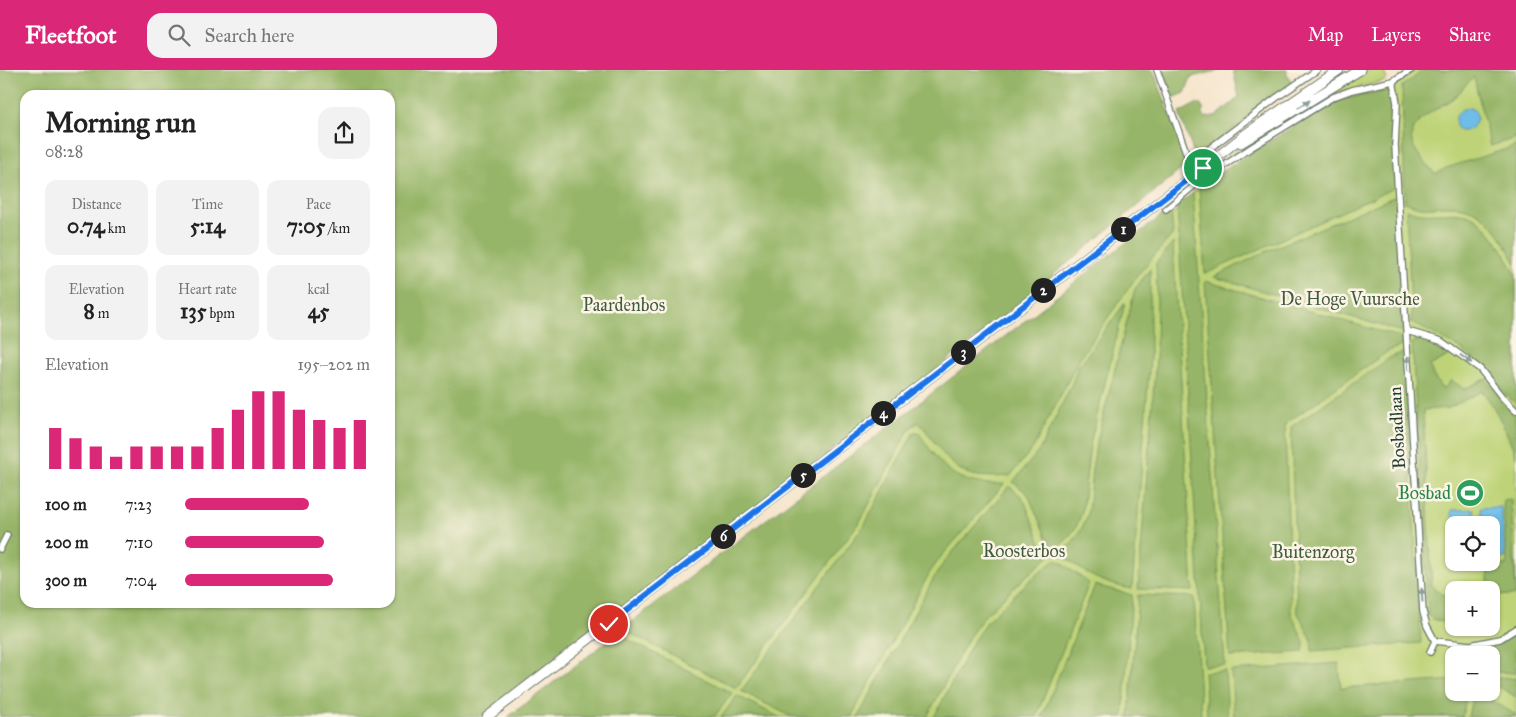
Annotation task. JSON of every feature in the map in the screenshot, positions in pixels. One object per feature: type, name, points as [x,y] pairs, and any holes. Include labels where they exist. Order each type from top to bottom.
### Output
[{"type":"main road","points":[[487,717],[1203,168],[1247,132],[1340,70]]},
{"type":"main road","points":[[1203,168],[1360,70]]},
{"type":"street","points":[[1157,70],[1187,155],[1192,162],[1276,98],[1317,70]]},
{"type":"street","points":[[1166,209],[1195,185],[1333,97],[1352,90],[1393,81],[1408,70]]},
{"type":"street","name":"Bosbadlaan","points":[[1393,81],[1397,103],[1395,145],[1423,612],[1427,626],[1435,641]]},
{"type":"street","points":[[1407,331],[1441,341],[1480,369],[1502,397],[1516,411]]},
{"type":"street","points":[[0,549],[7,535]]},
{"type":"street","points":[[1430,652],[1435,641],[1470,645],[1500,639],[1516,629]]},
{"type":"green space","name":"Paardenbos","points":[[0,70],[1153,70],[1189,163],[978,337],[661,581],[480,717],[0,717]]},
{"type":"green space","points":[[1163,70],[1222,70],[1191,77],[1185,93],[1173,98]]},
{"type":"green space","points":[[1233,70],[1287,70],[1287,75],[1293,83],[1196,159],[1179,113],[1198,103],[1203,107],[1204,118],[1218,115],[1239,97]]},
{"type":"green space","points":[[1364,70],[1383,70],[1387,79],[1336,93],[1320,102],[1219,165],[1174,199],[1172,196],[1228,155]]},
{"type":"green space","points":[[1415,70],[1516,70],[1516,717],[520,717],[945,403],[1181,207],[1193,196],[1193,192],[1250,154],[1339,101],[1355,95],[1393,87]]},
{"type":"green space","points":[[1422,70],[1516,70],[1516,138],[1490,146],[1474,77],[1455,97],[1422,119],[1412,133],[1412,140],[1417,152],[1435,174],[1446,168],[1516,146],[1516,264],[1504,242],[1490,223],[1472,210],[1447,206],[1422,207],[1405,202],[1402,86]]},
{"type":"green space","points":[[1390,90],[1395,115],[1396,187],[1205,274],[1199,188],[1235,163],[1336,101]]},
{"type":"green space","points":[[1193,193],[1225,665],[1204,666],[1177,205]]},
{"type":"green space","name":"De Hoge Vuursche","points":[[1396,196],[1403,332],[1214,277],[1267,251]]},
{"type":"green space","points":[[1171,209],[1173,234],[1139,273],[1081,356],[1033,448],[1010,476],[977,476],[961,470],[946,457],[918,422],[911,426],[860,521],[736,688],[622,629],[887,428]]},
{"type":"green space","points":[[1406,209],[1422,213],[1461,213],[1469,215],[1483,225],[1490,233],[1509,261],[1516,277],[1516,403],[1507,396],[1477,361],[1450,343],[1412,323]]},
{"type":"green space","points":[[1173,243],[1193,591],[1138,589],[1156,358],[1156,263]]},
{"type":"green space","points":[[1150,269],[1150,358],[1132,589],[1102,581],[1078,567],[1061,554],[1081,530],[1088,514],[1096,445],[1135,289]]},
{"type":"green space","points":[[1205,281],[1403,338],[1404,345],[1388,351],[1285,424],[1291,613],[1304,642],[1303,652],[1230,657]]},
{"type":"green space","points":[[1125,303],[1090,444],[1082,512],[1076,527],[1056,550],[1046,537],[1028,494],[1013,482],[1039,451],[1071,386],[1078,367]]},
{"type":"green space","points":[[1421,338],[1439,344],[1453,353],[1430,366],[1433,375],[1442,389],[1451,380],[1464,389],[1486,379],[1500,399],[1516,416],[1516,456],[1506,431],[1482,391],[1449,408],[1423,410],[1432,586],[1442,595],[1445,595],[1445,623],[1432,619],[1428,615],[1412,343]]},
{"type":"green space","name":"Buitenzorg","points":[[1404,352],[1421,643],[1312,651],[1311,638],[1297,611],[1291,427],[1391,357]]},
{"type":"green space","points":[[914,432],[918,432],[944,466],[952,473],[974,482],[1004,484],[930,572],[851,717],[792,717],[741,691],[865,524]]},
{"type":"green space","name":"Roosterbos","points":[[1009,486],[1023,498],[1040,540],[1052,554],[985,615],[969,637],[927,717],[858,717],[935,576],[945,561]]},
{"type":"green space","points":[[1511,499],[1516,595],[1500,596],[1500,581],[1488,581],[1487,571],[1500,571],[1500,565],[1507,565],[1503,500]]},
{"type":"green space","points":[[1056,559],[1089,583],[1036,717],[934,717],[974,640],[989,619],[1029,581]]},
{"type":"green space","points":[[1095,585],[1132,595],[1123,717],[1042,717]]},
{"type":"green space","points":[[1138,595],[1194,597],[1201,717],[1129,717]]},
{"type":"green space","points":[[1516,633],[1516,673],[1500,672],[1500,646],[1474,646],[1500,641]]},
{"type":"green space","points":[[617,634],[732,693],[714,717],[508,717]]},
{"type":"green space","points":[[1339,663],[1341,688],[1445,681],[1445,701],[1465,701],[1462,717],[1234,717],[1231,671]]},
{"type":"green space","points":[[1225,671],[1228,717],[1207,717],[1204,672]]},
{"type":"green space","points":[[1500,678],[1516,679],[1516,697],[1500,687]]},
{"type":"green space","points":[[737,696],[779,717],[721,717]]},
{"type":"green space","points":[[1471,701],[1493,701],[1516,715],[1516,717],[1468,717]]},
{"type":"water","points":[[1465,108],[1471,108],[1475,111],[1477,119],[1472,128],[1460,131],[1455,123],[1456,118],[1458,113]]},
{"type":"water","points":[[1501,507],[1505,558],[1500,558],[1500,516],[1481,516],[1481,508]]},
{"type":"water","points":[[1474,509],[1474,516],[1452,516],[1452,510]]},
{"type":"place","name":"Bosbad","points":[[1470,493]]},
{"type":"route","points":[[609,624],[1203,168]]}]
